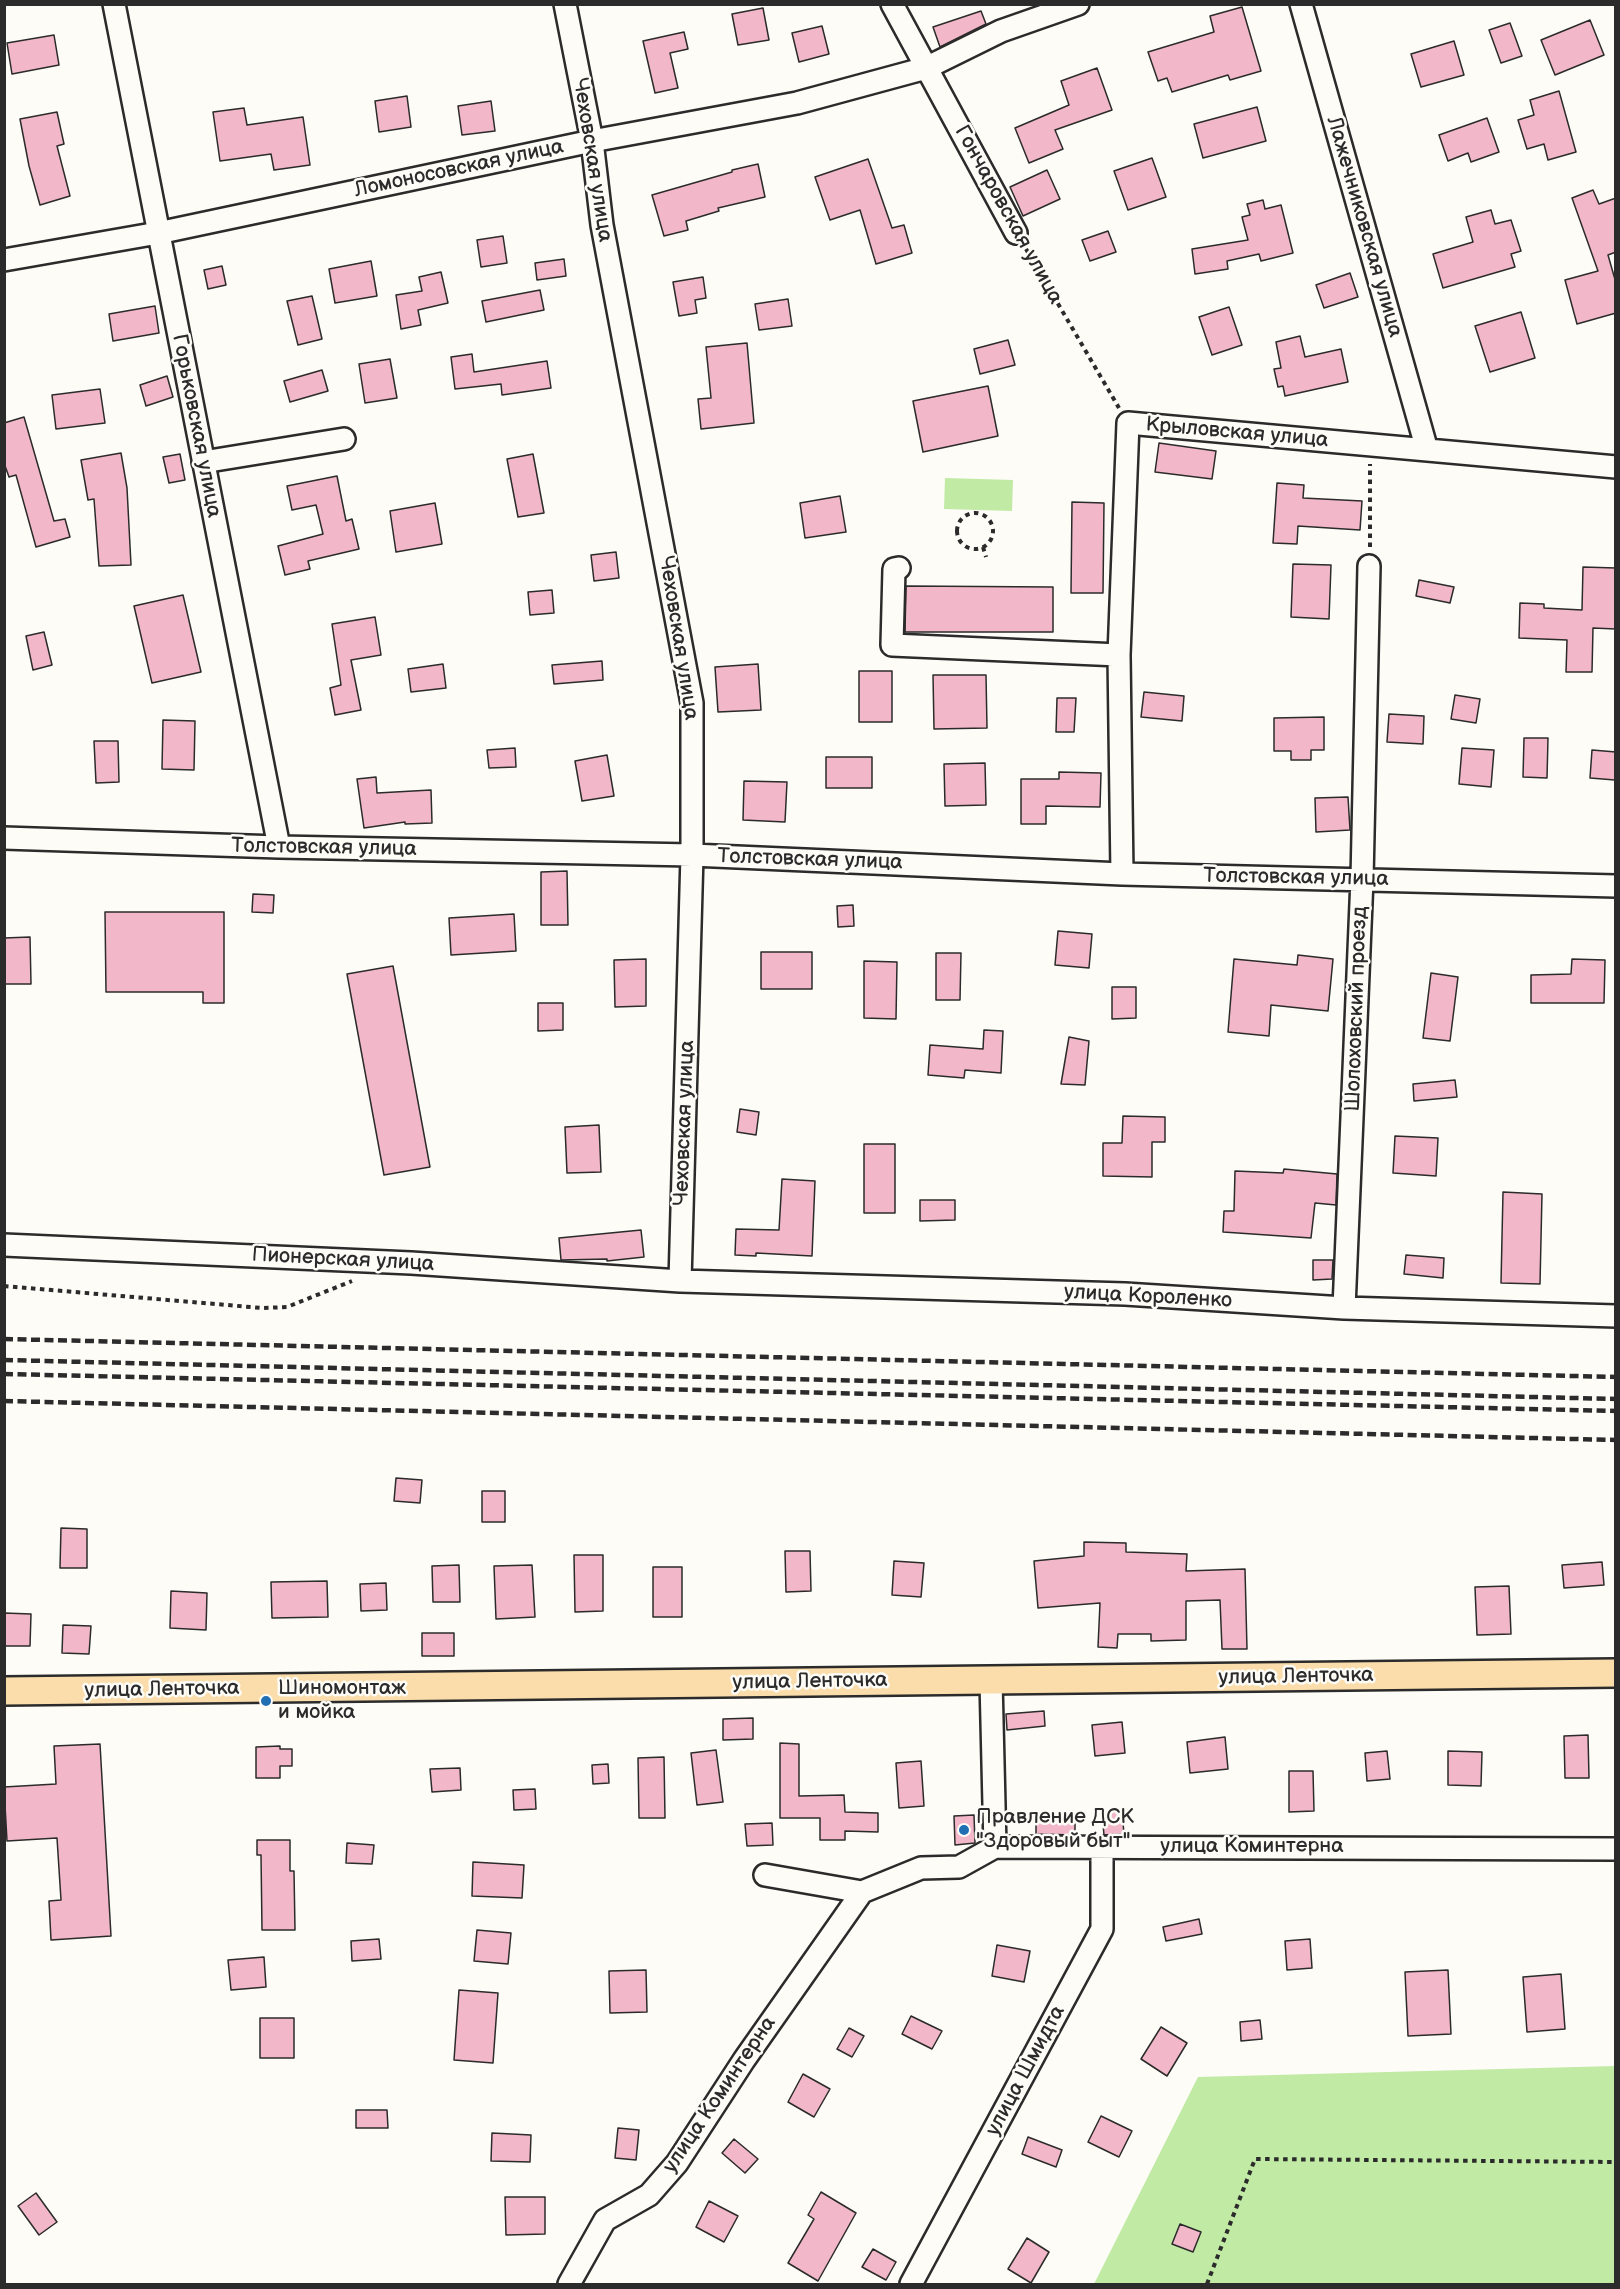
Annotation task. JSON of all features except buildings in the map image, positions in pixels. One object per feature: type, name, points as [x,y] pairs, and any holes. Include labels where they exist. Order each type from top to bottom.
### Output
[{"type":"main road","name":"улица Ленточка","points":[[4,1691],[1616,1673]]},
{"type":"street","name":"Горьковская улица","points":[[114,4],[279,847]]},
{"type":"street","name":"Чеховская улица","points":[[565,4],[592,141],[602,225],[693,703],[692,855],[680,1281]]},
{"type":"street","name":"Гончаровская улица","points":[[892,4],[1016,233]]},
{"type":"street","name":"Ломоносовская улица","points":[[4,260],[158,233],[592,141],[797,103],[926,68],[1000,31],[1078,4]]},
{"type":"street","name":"Лажечниковская улица","points":[[1301,4],[1427,450]]},
{"type":"street","name":"Крыловская улица","points":[[1122,874],[1119,655],[1112,614],[1128,423],[1616,467]]},
{"type":"street","points":[[203,462],[344,439]]},
{"type":"street","name":"Шолоховский проезд","points":[[1344,1308],[1362,879],[1370,567]]},
{"type":"street","points":[[898,568],[894,569],[892,645],[1119,655]]},
{"type":"street","name":"Толстовская улица","points":[[4,838],[279,847],[692,855],[1122,874],[1616,886]]},
{"type":"street","name":"Пионерская улица","points":[[4,1245],[411,1263],[680,1281]]},
{"type":"street","name":"улица Короленко","points":[[680,1281],[1125,1294],[1344,1308],[1616,1316]]},
{"type":"street","points":[[991,1680],[994,1847]]},
{"type":"street","name":"улица Коминтерна","points":[[569,2284],[605,2220],[649,2195],[677,2163],[744,2060],[862,1892],[921,1868],[959,1867],[994,1847],[1616,1849]]},
{"type":"street","name":"улица Шмидта","points":[[911,2284],[1102,1929],[1102,1847]]},
{"type":"street","points":[[765,1875],[862,1892]]},
{"type":"path","name":"Гончаровская улица","points":[[1016,233],[1128,423]]},
{"type":"path","points":[[1370,446],[1370,567]]},
{"type":"path","points":[[980,511],[993,527],[990,539],[983,547],[970,548],[963,545],[957,534],[962,518],[967,514],[980,511]]},
{"type":"path","points":[[983,547],[986,557]]},
{"type":"path","points":[[4,1286],[262,1308],[286,1307],[355,1280]]},
{"type":"path","points":[[1206,2284],[1256,2159],[1616,2162]]},
{"type":"green space","points":[[945,478],[1013,480],[1012,511],[944,509]]},
{"type":"green space","points":[[1615,2066],[1615,2284],[1094,2284],[1198,2077]]},
{"type":"railway","points":[[4,1339],[1616,1377]]},
{"type":"railway","points":[[4,1360],[1616,1399]]},
{"type":"railway","points":[[4,1374],[1616,1411]]},
{"type":"railway","points":[[4,1401],[1616,1440]]},
{"type":"place","name":"Шиномонтаж и мойка","points":[[266,1701]]},
{"type":"place","name":"Правление ДСК \"Здоровый быт\"","points":[[964,1830]]}]
